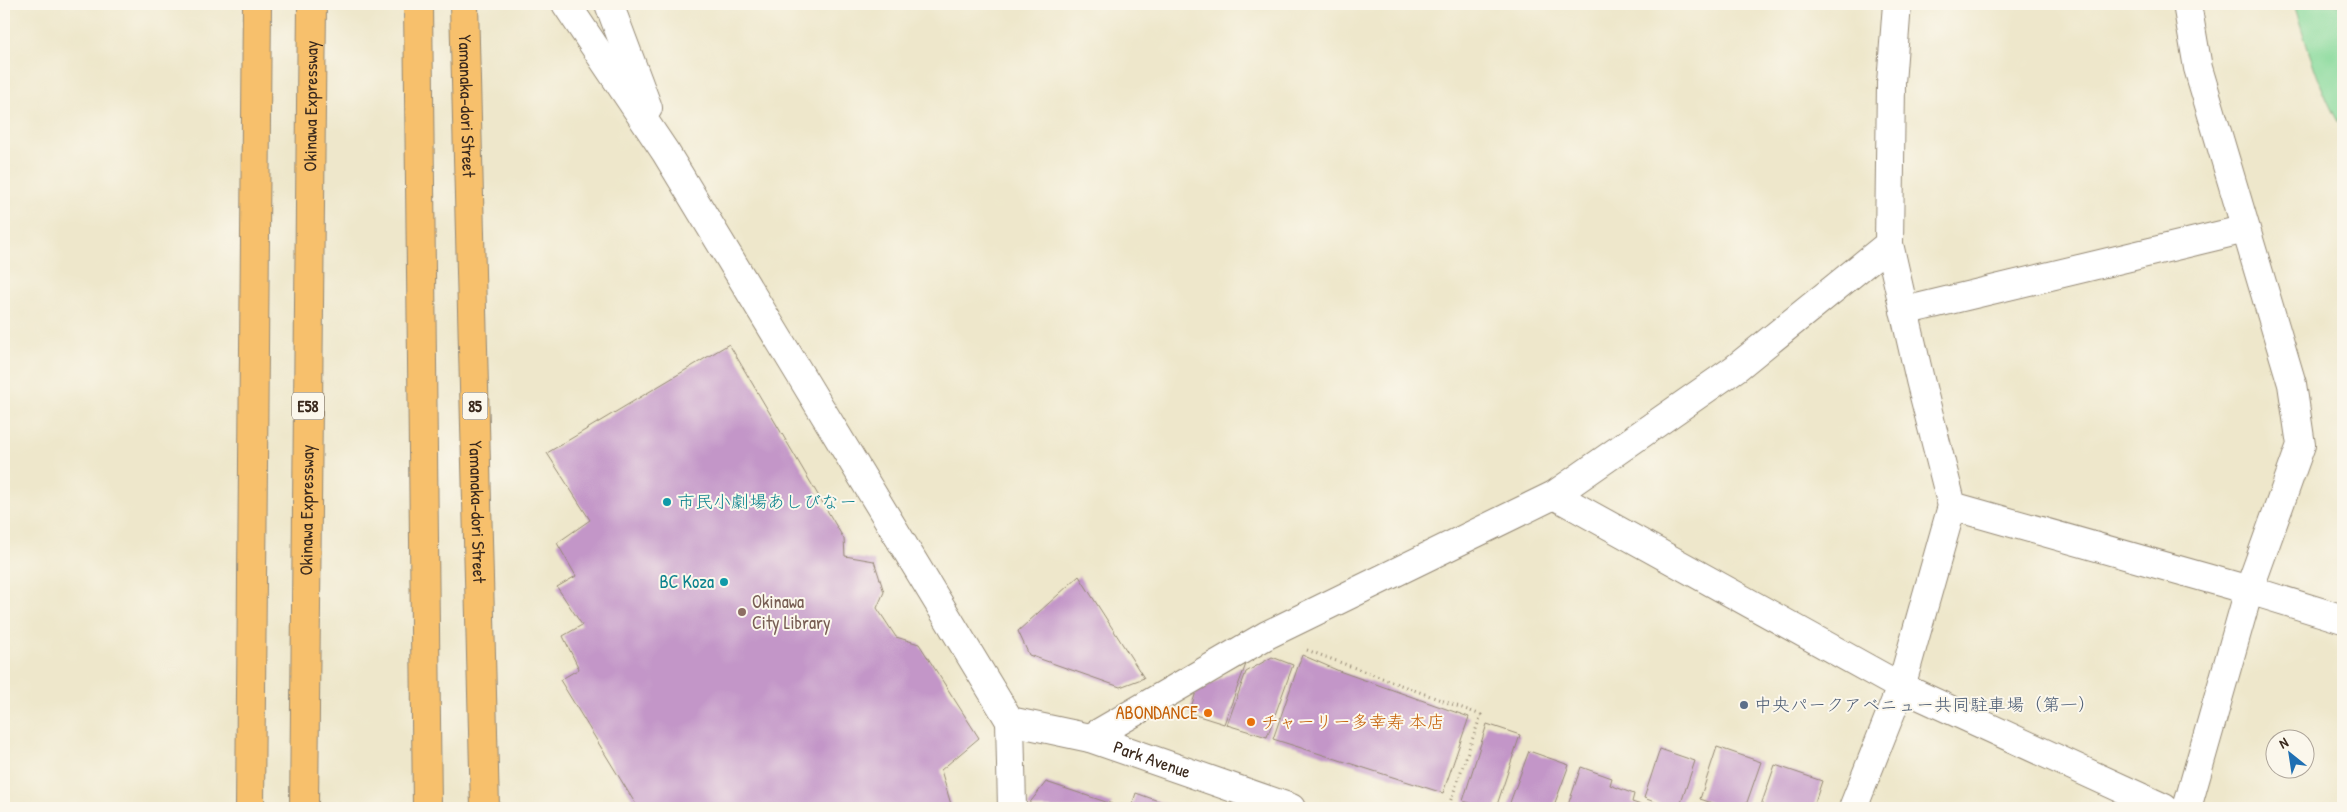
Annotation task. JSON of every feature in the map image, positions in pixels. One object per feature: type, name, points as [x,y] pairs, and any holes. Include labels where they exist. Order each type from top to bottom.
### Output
[{"type":"main road","points":[[250,808],[257,4]]},
{"type":"main road","name":"Okinawa Expressway","points":[[304,808],[312,4]]},
{"type":"main road","points":[[418,4],[427,808]]},
{"type":"main road","name":"Yamanaka-dori Street","points":[[466,6],[485,808]]},
{"type":"street","points":[[566,4],[666,154],[1010,721],[1012,808]]},
{"type":"street","points":[[608,4],[666,154]]},
{"type":"street","points":[[1853,808],[1901,687],[1952,506],[1889,244],[1891,83],[1897,4]]},
{"type":"street","points":[[2187,4],[2198,68],[2292,384],[2301,445],[2248,590],[2187,808]]},
{"type":"street","points":[[1904,311],[2246,230]]},
{"type":"street","points":[[1090,738],[1267,635],[1554,495],[1736,368],[1889,244]]},
{"type":"street","points":[[1554,495],[1901,687],[2164,808]]},
{"type":"street","points":[[1952,506],[2343,619]]},
{"type":"street","name":"Park Avenue","points":[[1010,721],[1090,738],[1291,808]]},
{"type":"path","points":[[1267,635],[1481,715],[1448,808]]},
{"type":"green space","points":[[2294,4],[2343,4],[2343,130],[2321,85]]},
{"type":"building","name":"BC Koza","points":[[729,344],[844,539],[845,556],[874,561],[884,592],[877,608],[896,637],[919,644],[979,738],[941,770],[952,808],[638,808],[560,680],[579,669],[563,636],[582,625],[557,587],[576,576],[557,543],[590,520],[547,453]]},
{"type":"building","points":[[1079,576],[1144,678],[1120,687],[1029,655],[1018,631]]},
{"type":"building","points":[[1302,655],[1339,671],[1469,717],[1443,793],[1273,739]]},
{"type":"building","points":[[1272,657],[1293,665],[1267,737],[1227,725],[1246,672]]},
{"type":"building","points":[[1246,664],[1224,724],[1189,713],[1196,692]]},
{"type":"building","points":[[1487,724],[1520,735],[1496,808],[1486,808],[1463,801]]},
{"type":"building","points":[[1717,747],[1761,762],[1745,808],[1727,808],[1700,799]]},
{"type":"building","points":[[1660,749],[1695,761],[1680,806],[1686,808],[1670,808],[1644,798]]},
{"type":"building","points":[[1529,751],[1569,765],[1553,808],[1508,808]]},
{"type":"building","points":[[1775,765],[1822,781],[1813,808],[1760,808]]},
{"type":"building","points":[[1581,767],[1612,778],[1610,785],[1634,794],[1632,802],[1650,808],[1567,808]]},
{"type":"building","points":[[1046,782],[1112,804],[1110,808],[1029,808],[1028,805]]},
{"type":"building","points":[[1136,793],[1178,808],[1131,808]]},
{"type":"place","name":"市民小劇場あしびなー","points":[[667,502]]},
{"type":"place","name":"BC Koza","points":[[724,582]]},
{"type":"place","name":"Okinawa City Library","points":[[742,612]]},
{"type":"place","name":"中央パークアベニュー共同駐車場（第一）","points":[[1744,705]]},
{"type":"place","name":"ABONDANCE","points":[[1208,713]]},
{"type":"place","name":"チャーリー多幸寿 本店","points":[[1251,722]]}]
